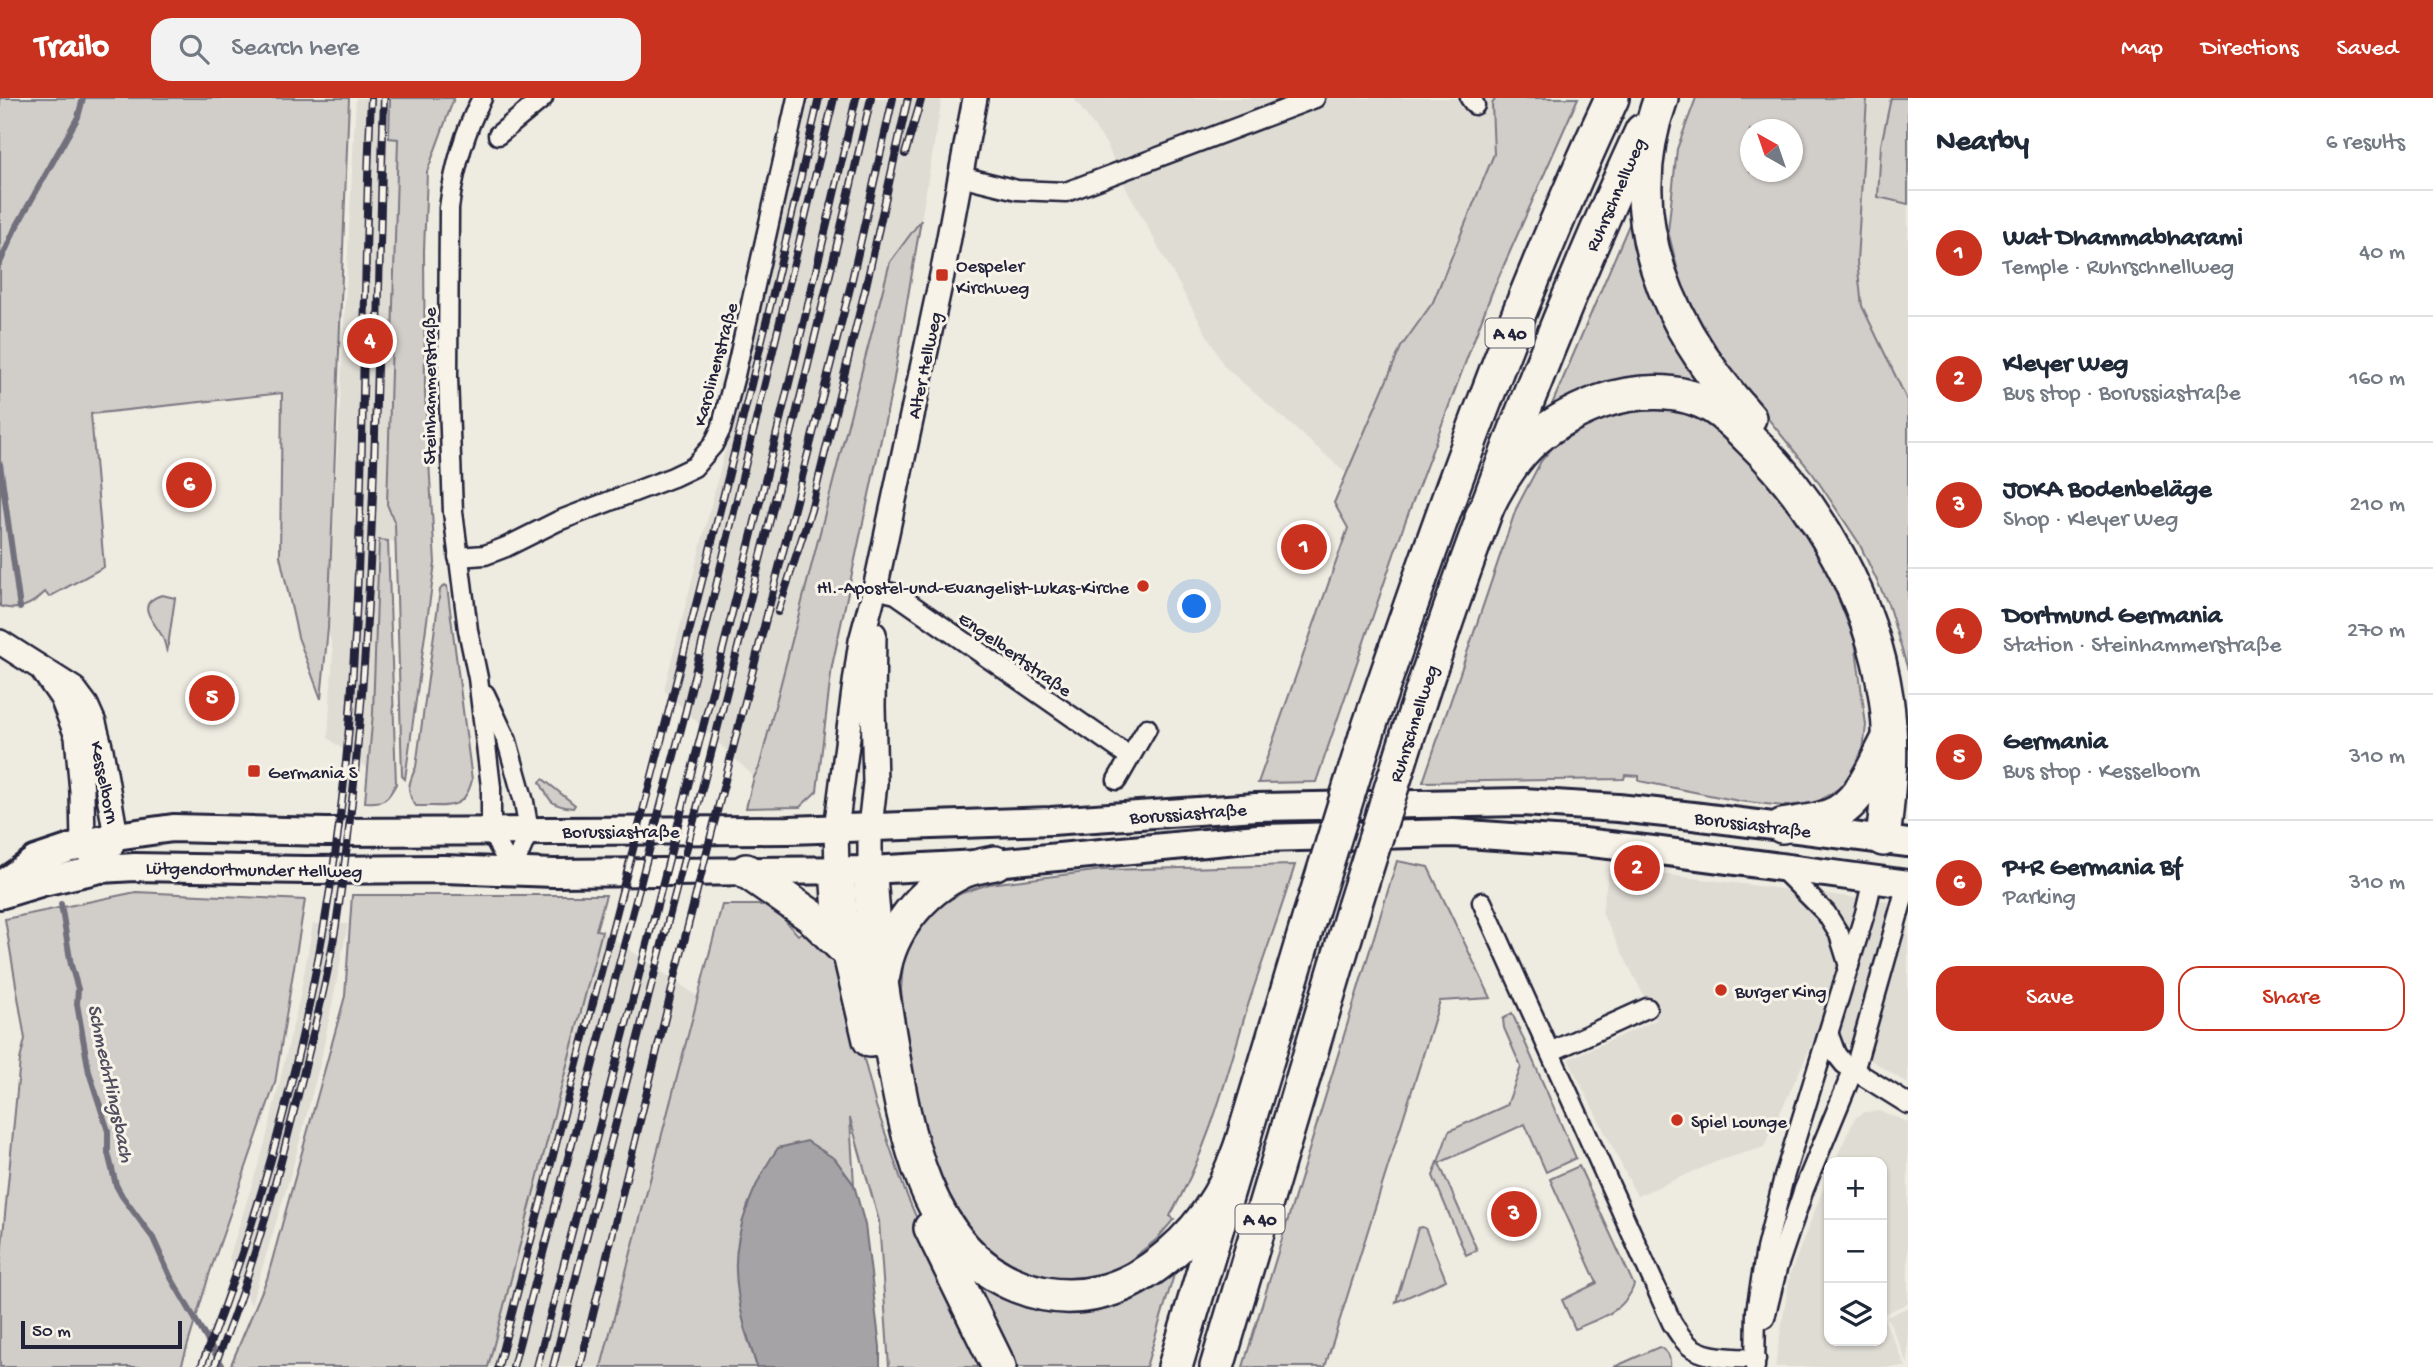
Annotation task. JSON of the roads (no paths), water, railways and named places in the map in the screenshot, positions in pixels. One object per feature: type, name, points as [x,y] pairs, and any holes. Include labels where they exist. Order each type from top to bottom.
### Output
[{"type":"highway","name":"Ruhrschnellweg","points":[[1175,1367],[1310,916],[1421,573],[1509,336],[1612,98]]},
{"type":"highway","name":"Ruhrschnellweg","points":[[1217,1367],[1354,907],[1408,735],[1482,517],[1581,266],[1659,98]]},
{"type":"highway","points":[[1659,98],[1649,146],[1646,183],[1649,234],[1661,283],[1689,338],[1720,384],[1804,479],[1848,541],[1884,616],[1896,652],[1908,710]]},
{"type":"highway","points":[[1482,517],[1503,474],[1522,450],[1552,426],[1608,399],[1630,393],[1682,396],[1711,405],[1729,418],[1769,457],[1812,516],[1833,550],[1867,624],[1886,696],[1895,841]]},
{"type":"highway","points":[[1782,826],[1828,817],[1843,809],[1865,782],[1889,737]]},
{"type":"highway","points":[[882,988],[886,958],[898,930],[916,907],[956,875],[965,870],[995,863]]},
{"type":"highway","points":[[837,870],[840,912],[887,1104],[912,1185],[999,1367]]},
{"type":"highway","points":[[870,870],[871,902],[882,988],[916,1159],[930,1195],[959,1243],[992,1275],[1033,1292],[1087,1296],[1111,1290],[1144,1273],[1171,1252],[1204,1218],[1218,1197],[1244,1139]]},
{"type":"highway","points":[[747,871],[811,916],[850,954]]},
{"type":"main road","name":"Borussiastraße","points":[[491,832],[836,829],[1051,821],[1266,806],[1496,802],[1618,808],[1895,841]]},
{"type":"main road","name":"Lütgendortmunder Hellweg","points":[[0,885],[35,860],[83,844],[116,836],[173,828],[491,832]]},
{"type":"main road","name":"Borussiastraße","points":[[512,870],[554,873],[870,870],[995,863],[1258,838],[1453,834],[1590,843],[1781,868],[1908,881]]},
{"type":"main road","points":[[1873,878],[1895,841]]},
{"type":"main road","name":"Lütgendortmunder Hellweg","points":[[0,895],[100,869],[161,867],[512,870]]},
{"type":"street","name":"Steinhammerstraße","points":[[482,98],[469,126],[453,177],[449,208],[449,465],[458,557],[478,678],[491,787],[491,832],[512,870]]},
{"type":"street","points":[[498,135],[542,98]]},
{"type":"street","name":"Karolinenstraße","points":[[458,557],[485,555],[506,547],[558,521],[673,477],[694,467],[704,457],[721,429],[727,408],[797,98]]},
{"type":"street","name":"Alter Hellweg","points":[[837,870],[836,829],[860,651],[975,98]]},
{"type":"street","points":[[960,176],[1017,190],[1066,192],[1315,98]]},
{"type":"street","name":"Alter Hellweg","points":[[870,870],[870,827],[875,783],[875,589]]},
{"type":"street","name":"Engelbertstraße","points":[[875,589],[896,594],[1130,757]]},
{"type":"street","name":"Kesselborn","points":[[0,642],[74,688],[94,723],[116,836],[100,869],[83,844],[77,736],[62,698],[41,668]]},
{"type":"street","name":"Steinhammerstraße","points":[[478,678],[507,741],[529,831]]},
{"type":"street","points":[[1117,780],[1147,728]]},
{"type":"street","points":[[512,870],[529,831]]},
{"type":"street","points":[[1781,868],[1826,913],[1839,934],[1849,967]]},
{"type":"street","points":[[1756,1363],[1756,1311],[1766,1249],[1784,1177],[1829,1035],[1873,878]]},
{"type":"street","points":[[1756,1363],[1777,1269],[1788,1234],[1853,1071],[1908,881]]},
{"type":"street","points":[[1482,902],[1682,1340],[1694,1349],[1712,1355],[1756,1363]]},
{"type":"street","points":[[1550,1052],[1647,1008]]},
{"type":"street","points":[[1829,1035],[1836,1054],[1853,1071],[1908,1104]]},
{"type":"waterway","points":[[0,263],[14,231],[78,117],[83,98]]},
{"type":"waterway","points":[[0,464],[20,608]]},
{"type":"waterway","name":"Schmechtlingsbach","points":[[61,904],[71,965],[78,989],[77,1004],[89,1072],[108,1131],[108,1153],[116,1185],[153,1238],[170,1276],[223,1367]]},
{"type":"railway","points":[[201,1367],[254,1218],[296,1064],[313,987],[338,830],[347,751],[357,588],[371,98]]},
{"type":"railway","points":[[214,1367],[239,1300],[271,1199],[319,1010],[336,925],[350,822],[360,719],[372,512],[384,98]]},
{"type":"railway","points":[[498,1367],[704,575],[819,98]]},
{"type":"railway","points":[[513,1367],[686,710],[834,98]]},
{"type":"railway","points":[[537,1367],[742,575],[856,98]]},
{"type":"railway","points":[[553,1367],[756,575],[871,98]]},
{"type":"railway","points":[[580,1367],[674,981],[851,284],[893,98]]},
{"type":"railway","points":[[778,612],[811,510],[866,286],[908,98]]},
{"type":"railway","points":[[905,154],[921,100]]},
{"type":"place","name":"Oespeler Kirchweg","points":[[942,275]]},
{"type":"place","name":"Dortmund Germania","points":[[370,341]]},
{"type":"place","name":"P+R Germania Bf","points":[[189,485]]},
{"type":"place","name":"Wat Dhammabharami","points":[[1304,547]]},
{"type":"place","name":"Hl.-Apostel-und-Evangelist-Lukas-Kirche","points":[[1143,586]]},
{"type":"place","name":"Germania","points":[[212,698]]},
{"type":"place","name":"Germania S","points":[[254,771]]},
{"type":"place","name":"Kleyer Weg","points":[[1637,868]]},
{"type":"place","name":"Burger King","points":[[1721,990]]},
{"type":"place","name":"Spiel Lounge","points":[[1677,1120]]},
{"type":"place","name":"JOKA Bodenbeläge","points":[[1514,1214]]}]
